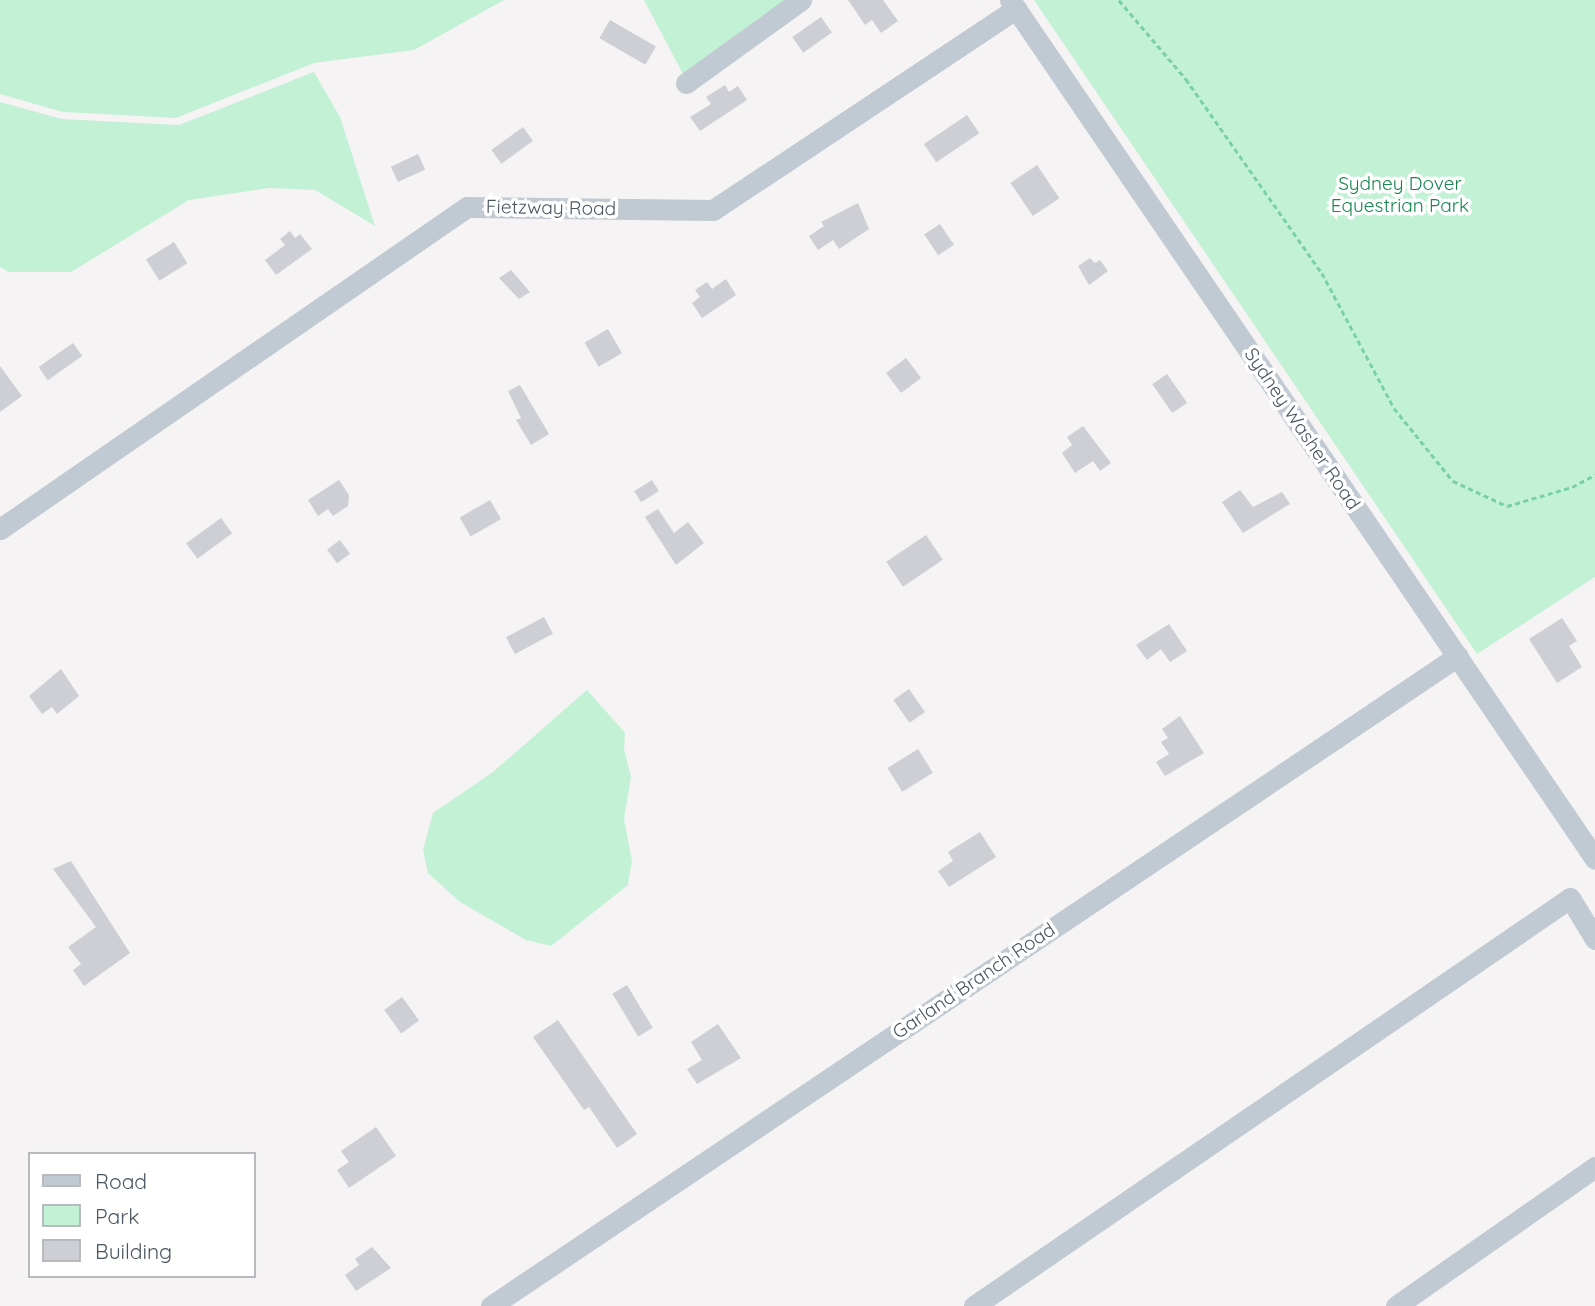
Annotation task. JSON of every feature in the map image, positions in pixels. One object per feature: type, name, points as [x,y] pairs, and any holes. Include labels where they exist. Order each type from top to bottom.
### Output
[{"type":"street","points":[[686,83],[801,0]]},
{"type":"street","name":"Fietzway Road","points":[[0,529],[467,207],[713,210],[1013,5]]},
{"type":"street","name":"Sydney Washer Road","points":[[1013,5],[1595,859]]},
{"type":"street","name":"Garland Branch Road","points":[[491,1306],[1458,656]]},
{"type":"street","points":[[974,1306],[1570,898],[1595,939]]},
{"type":"street","points":[[1396,1306],[1595,1167]]},
{"type":"path","points":[[1119,0],[1186,79],[1322,273],[1394,408],[1453,481],[1507,506],[1572,487],[1595,475]]},
{"type":"green space","points":[[0,0],[504,0],[414,50],[314,63],[176,118],[63,112],[0,94]]},
{"type":"green space","points":[[644,0],[786,0],[683,74]]},
{"type":"green space","name":"Sydney Dover Equestrian Park","points":[[1034,0],[1595,0],[1595,577],[1477,654]]},
{"type":"green space","points":[[314,72],[340,117],[375,226],[315,190],[269,188],[189,200],[71,272],[9,272],[0,267],[0,102],[62,119],[179,125]]},
{"type":"green space","points":[[587,690],[625,733],[624,749],[631,777],[624,819],[632,861],[628,885],[551,946],[526,940],[460,902],[428,873],[423,850],[433,813],[493,772]]},
{"type":"building","points":[[848,0],[883,0],[898,21],[881,33],[872,20],[865,25]]},
{"type":"building","points":[[821,17],[832,33],[803,53],[792,37]]},
{"type":"building","points":[[610,20],[656,46],[645,65],[600,38]]},
{"type":"building","points":[[725,85],[729,92],[738,86],[747,100],[700,131],[690,117],[711,104],[706,97]]},
{"type":"building","points":[[967,115],[979,133],[936,162],[924,144]]},
{"type":"building","points":[[523,127],[533,141],[501,164],[491,150]]},
{"type":"building","points":[[418,154],[425,169],[398,182],[391,167]]},
{"type":"building","points":[[1037,165],[1059,198],[1033,216],[1010,183]]},
{"type":"building","points":[[858,203],[869,229],[839,249],[833,240],[818,250],[809,236],[824,226],[821,222]]},
{"type":"building","points":[[940,224],[954,245],[938,255],[924,235]]},
{"type":"building","points":[[290,231],[295,238],[300,234],[312,249],[276,275],[265,260],[285,245],[280,239]]},
{"type":"building","points":[[174,242],[187,263],[159,281],[146,259]]},
{"type":"building","points":[[1090,258],[1095,263],[1100,260],[1108,271],[1089,285],[1078,266]]},
{"type":"building","points":[[511,270],[530,292],[519,299],[499,278]]},
{"type":"building","points":[[726,279],[736,295],[702,318],[692,303],[700,297],[695,290],[707,282],[712,289]]},
{"type":"building","points":[[608,329],[622,353],[599,367],[585,342]]},
{"type":"building","points":[[73,343],[82,356],[48,380],[39,367]]},
{"type":"building","points":[[906,358],[921,378],[901,393],[886,373]]},
{"type":"building","points":[[0,366],[22,396],[0,412]]},
{"type":"building","points":[[1167,374],[1187,403],[1172,413],[1152,384]]},
{"type":"building","points":[[520,385],[549,434],[531,445],[516,420],[521,418],[508,391]]},
{"type":"building","points":[[1083,426],[1111,463],[1100,471],[1093,461],[1075,473],[1062,453],[1072,445],[1067,437]]},
{"type":"building","points":[[339,480],[349,495],[348,506],[333,516],[328,509],[318,516],[308,500]]},
{"type":"building","points":[[652,480],[659,491],[641,502],[634,491]]},
{"type":"building","points":[[1240,490],[1253,507],[1282,492],[1290,504],[1243,533],[1222,502]]},
{"type":"building","points":[[490,500],[501,519],[471,537],[460,518]]},
{"type":"building","points":[[658,509],[674,533],[688,522],[704,543],[676,565],[645,517]]},
{"type":"building","points":[[221,518],[232,533],[197,559],[186,543]]},
{"type":"building","points":[[926,535],[943,560],[903,587],[886,562]]},
{"type":"building","points":[[340,540],[350,554],[337,563],[327,549]]},
{"type":"building","points":[[544,617],[553,634],[515,654],[506,637]]},
{"type":"building","points":[[1562,618],[1577,641],[1569,646],[1582,667],[1557,683],[1529,639]]},
{"type":"building","points":[[1169,624],[1187,651],[1170,662],[1161,649],[1147,660],[1136,645]]},
{"type":"building","points":[[61,669],[79,696],[57,714],[52,707],[42,714],[29,696]]},
{"type":"building","points":[[909,689],[925,712],[909,723],[893,700]]},
{"type":"building","points":[[1180,716],[1204,753],[1165,776],[1156,762],[1169,754],[1161,742],[1168,738],[1162,729]]},
{"type":"building","points":[[918,749],[933,773],[902,792],[887,768]]},
{"type":"building","points":[[980,832],[996,857],[949,887],[938,871],[953,861],[948,852]]},
{"type":"building","points":[[71,861],[130,953],[84,986],[73,970],[81,964],[68,947],[96,927],[53,869]]},
{"type":"building","points":[[627,985],[653,1028],[638,1037],[612,994]]},
{"type":"building","points":[[402,997],[419,1020],[401,1033],[384,1010]]},
{"type":"building","points":[[558,1020],[637,1134],[617,1148],[589,1107],[584,1110],[533,1037]]},
{"type":"building","points":[[718,1024],[741,1058],[697,1084],[687,1069],[702,1060],[691,1042]]},
{"type":"building","points":[[376,1127],[396,1156],[349,1188],[337,1170],[349,1162],[341,1151]]},
{"type":"building","points":[[372,1247],[391,1268],[356,1291],[345,1275],[359,1265],[355,1259]]}]
